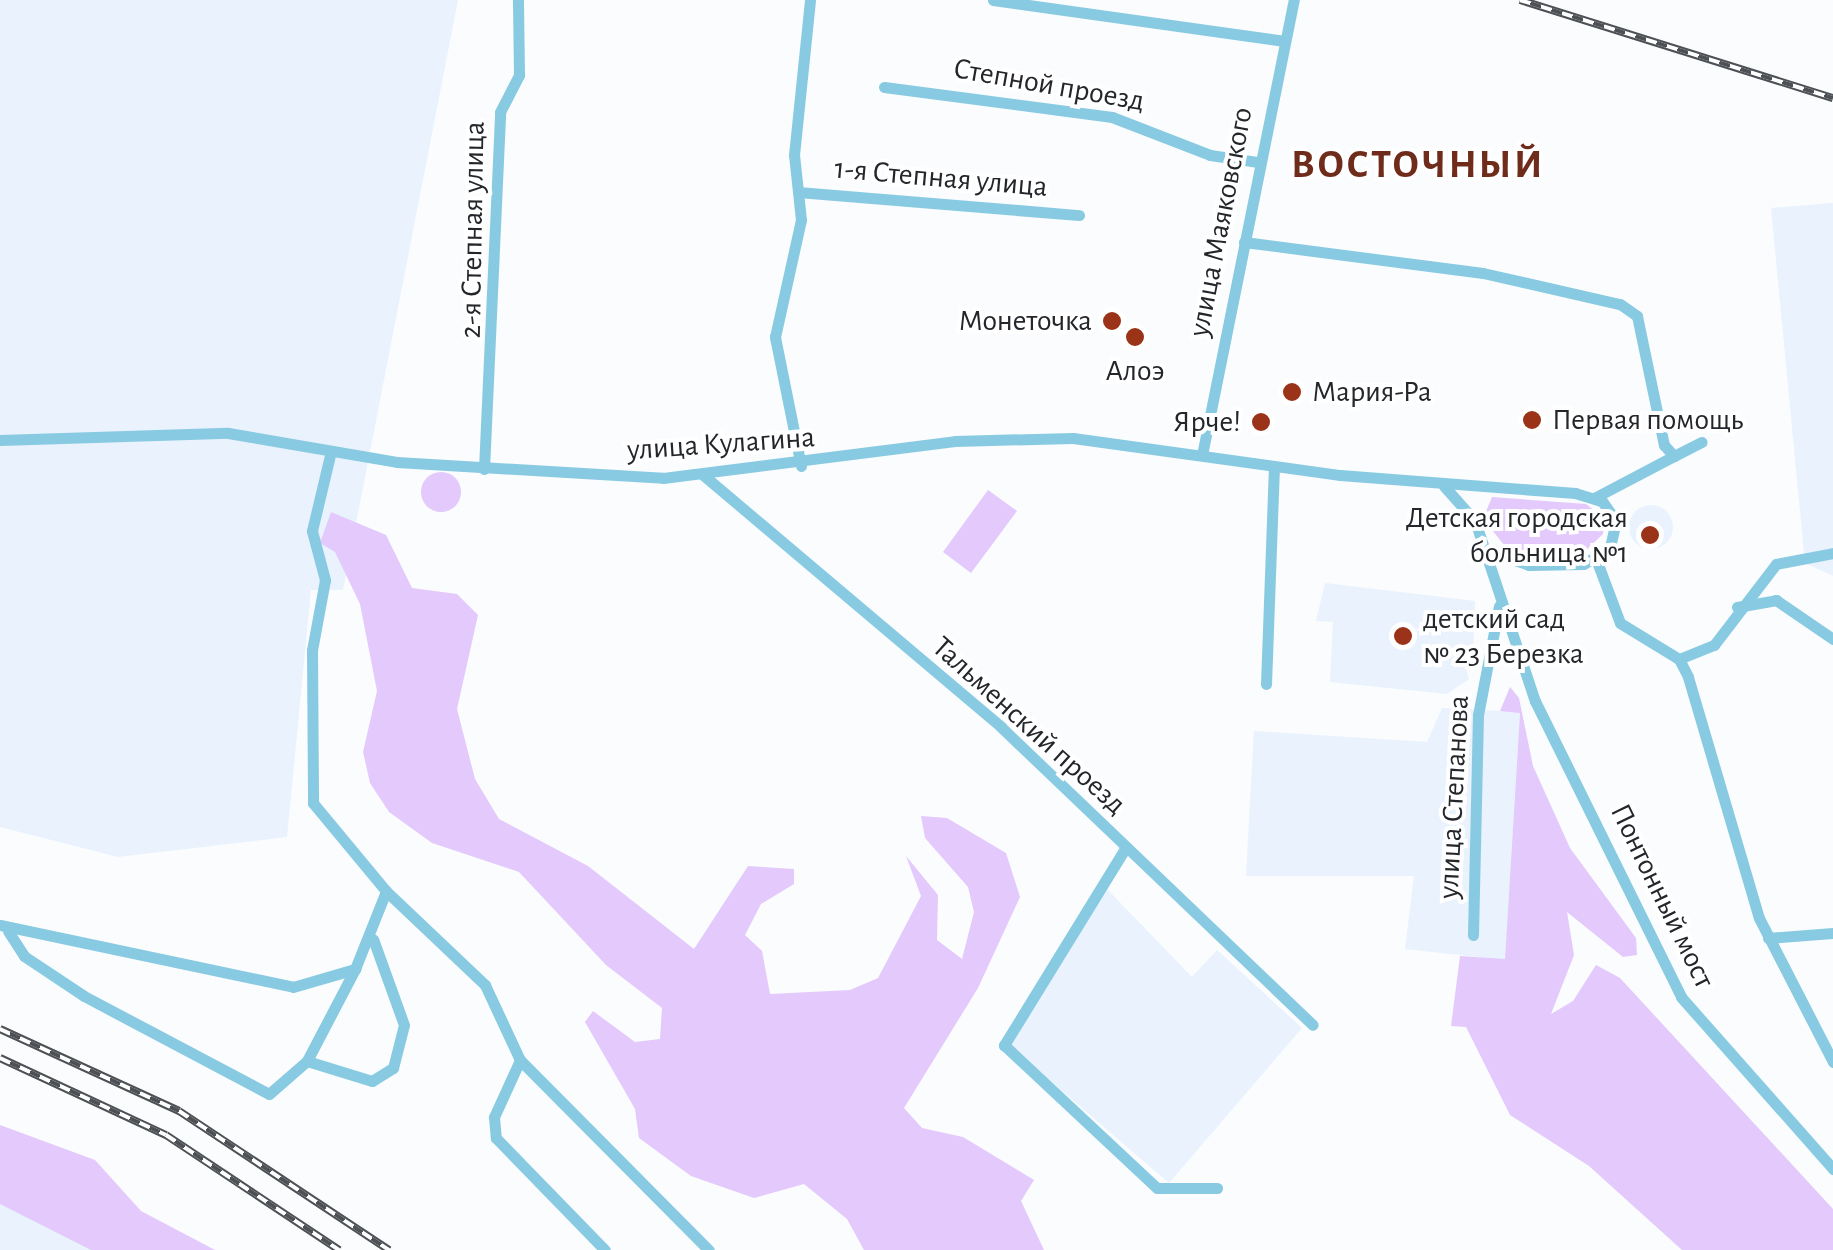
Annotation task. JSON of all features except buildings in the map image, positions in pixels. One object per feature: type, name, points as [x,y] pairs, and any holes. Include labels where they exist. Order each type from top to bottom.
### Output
[{"type":"street","name":"2-я Степная улица","points":[[484,470],[500,112],[520,74],[518,0]]},
{"type":"street","points":[[801,466],[775,337],[801,220],[798,192],[810,0]]},
{"type":"street","points":[[993,0],[1284,42]]},
{"type":"street","name":"улица Маяковского","points":[[1202,456],[1258,162],[1294,0]]},
{"type":"street","name":"Степной проезд","points":[[884,88],[1112,117],[1210,155],[1258,162]]},
{"type":"street","name":"1-я Степная улица","points":[[798,192],[1080,215]]},
{"type":"street","points":[[1244,242],[1483,273],[1630,308],[1658,430],[1674,456]]},
{"type":"street","name":"улица Кулагина","points":[[0,440],[228,433],[331,451],[484,470],[702,474],[801,466],[1026,437],[1444,486],[1594,498]]},
{"type":"street","points":[[1444,486],[1488,551],[1528,565],[1596,558],[1610,548],[1616,521],[1594,498],[1702,442]]},
{"type":"street","points":[[331,451],[312,531],[325,580],[312,650],[313,803],[324,825],[376,868],[386,892],[485,985],[520,1060],[710,1250]]},
{"type":"street","points":[[1266,684],[1274,466]]},
{"type":"street","name":"Тальменский проезд","points":[[702,474],[1001,727],[1312,1025]]},
{"type":"street","name":"Понтонный мост","points":[[1488,551],[1500,602],[1542,718],[1616,850],[1681,997],[1833,1169]]},
{"type":"street","points":[[1678,659],[1714,644],[1737,607],[1776,564],[1833,554]]},
{"type":"street","points":[[1596,558],[1620,624],[1678,659],[1768,938],[1833,1062]]},
{"type":"street","points":[[1737,607],[1776,600],[1833,640]]},
{"type":"street","name":"улица Степанова","points":[[1473,935],[1478,715],[1500,602]]},
{"type":"street","points":[[1126,847],[1004,1045],[1157,1188],[1217,1188]]},
{"type":"street","points":[[4,928],[24,956],[84,996],[269,1094],[308,1061],[373,940],[386,892]]},
{"type":"street","points":[[4,928],[59,930],[293,986],[356,969]]},
{"type":"street","points":[[1768,938],[1833,933]]},
{"type":"street","points":[[308,1061],[360,1081],[393,1068],[404,1025],[373,940]]},
{"type":"street","points":[[520,1060],[494,1118],[496,1138],[605,1250]]},
{"type":"shaded area","points":[[0,0],[458,0],[343,590],[311,590],[287,837],[118,857],[0,827]]},
{"type":"shaded area","points":[[1833,203],[1833,576],[1805,563],[1771,208]]},
{"type":"shaded area","points":[[441,472],[455,478],[461,492],[455,506],[441,512],[427,506],[421,492],[427,478]]},
{"type":"shaded area","points":[[988,490],[1017,511],[971,573],[943,552]]},
{"type":"shaded area","points":[[1492,497],[1586,504],[1604,518],[1603,534],[1584,552],[1514,557],[1483,519]]},
{"type":"shaded area","name":"Детская городская больница №1","points":[[1651,505],[1667,511],[1673,527],[1667,543],[1651,549],[1635,543],[1629,527],[1635,511]]},
{"type":"shaded area","points":[[331,512],[386,535],[412,588],[457,594],[478,615],[457,709],[475,779],[499,819],[588,866],[694,949],[748,866],[794,869],[794,884],[761,904],[745,935],[762,951],[770,994],[850,990],[878,978],[921,896],[906,856],[938,895],[937,940],[962,959],[974,912],[968,887],[925,838],[921,816],[947,818],[1006,853],[1020,897],[978,988],[904,1108],[922,1128],[963,1137],[1034,1180],[1021,1201],[1044,1250],[864,1250],[847,1219],[804,1184],[754,1198],[691,1176],[639,1138],[635,1109],[585,1022],[593,1011],[635,1042],[660,1039],[662,1008],[606,965],[519,872],[432,843],[389,812],[370,783],[363,752],[377,691],[360,604],[335,552],[320,543]]},
{"type":"shaded area","name":"детский сад № 23 Березка","points":[[1325,583],[1475,601],[1473,653],[1461,651],[1469,679],[1447,694],[1330,682],[1333,622],[1316,621]]},
{"type":"shaded area","points":[[1510,687],[1519,698],[1533,766],[1570,848],[1636,938],[1637,955],[1623,957],[1567,912],[1574,955],[1551,1014],[1573,1001],[1596,965],[1620,978],[1833,1209],[1833,1250],[1682,1250],[1589,1166],[1510,1115],[1466,1027],[1451,1026],[1460,956],[1505,959],[1520,713],[1500,711]]},
{"type":"shaded area","points":[[1442,708],[1520,712],[1505,960],[1405,949],[1414,876],[1246,876],[1254,731],[1427,742]]},
{"type":"shaded area","points":[[1104,886],[1192,977],[1217,950],[1302,1028],[1169,1183],[1010,1046]]},
{"type":"shaded area","points":[[0,1125],[95,1160],[141,1211],[215,1250],[91,1250],[0,1204]]},
{"type":"shaded area","points":[[0,1199],[98,1250],[0,1250]]},
{"type":"railway","points":[[1520,0],[1833,98]]},
{"type":"railway","points":[[0,1029],[179,1111],[389,1250]]},
{"type":"railway","points":[[0,1058],[166,1135],[339,1250]]},
{"type":"place","name":"Монеточка","points":[[1112,321]]},
{"type":"place","name":"Алоэ","points":[[1135,337]]},
{"type":"place","name":"Мария-Ра","points":[[1292,392]]},
{"type":"place","name":"Первая помощь","points":[[1532,420]]},
{"type":"place","name":"Ярче!","points":[[1261,422]]},
{"type":"place","name":"Детская городская больница №1","points":[[1650,535]]},
{"type":"place","name":"детский сад № 23 Березка","points":[[1403,636]]},
{"type":"district","name":"ВОСТОЧНЫЙ","points":[[1418,165]]}]
